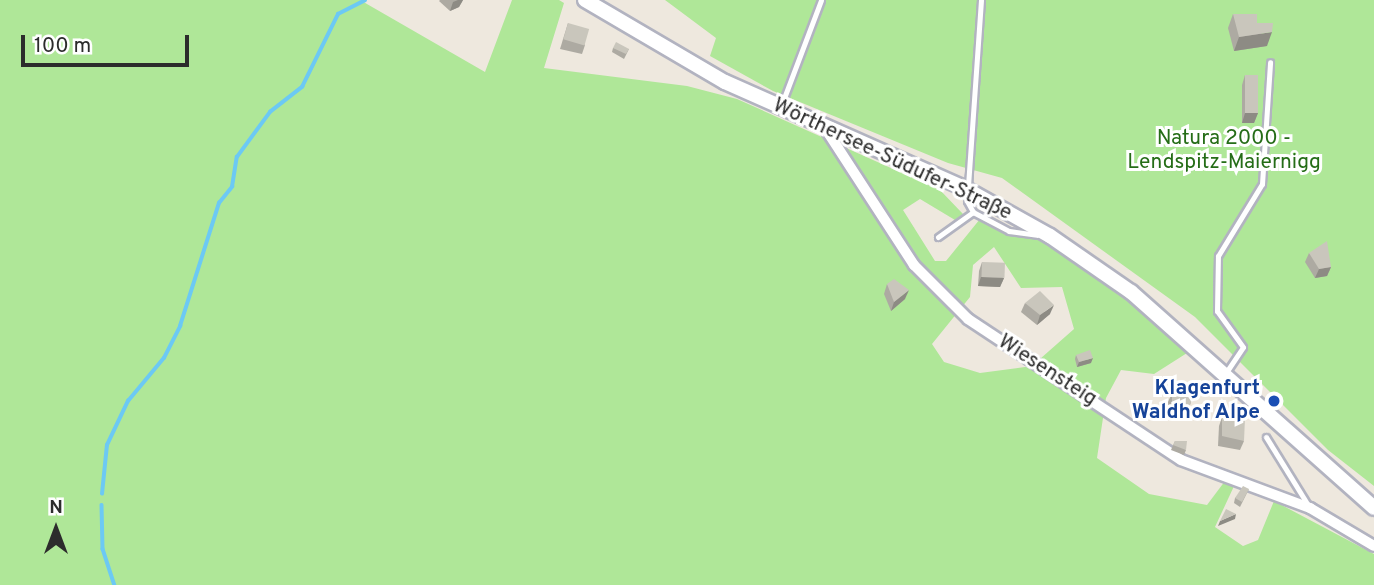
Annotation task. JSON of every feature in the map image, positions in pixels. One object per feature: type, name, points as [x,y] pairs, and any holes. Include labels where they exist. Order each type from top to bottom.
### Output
[{"type":"main road","name":"Wörthersee-Südufer-Straße","points":[[585,0],[780,109],[966,190],[1050,236],[1131,292],[1223,377],[1374,508]]},
{"type":"street","name":"Wiesensteig","points":[[827,131],[914,265],[968,319],[1181,460],[1310,508],[1374,546]]},
{"type":"lane","points":[[780,109],[821,0]]},
{"type":"lane","points":[[981,0],[973,173],[966,190],[973,212],[1009,231],[1050,236]]},
{"type":"lane","points":[[1223,377],[1243,347],[1217,311],[1219,256],[1262,184],[1270,62]]},
{"type":"lane","points":[[938,237],[973,212]]},
{"type":"lane","points":[[1266,437],[1272,457],[1310,508]]},
{"type":"green space","points":[[0,0],[360,0],[485,72],[512,0],[559,0],[564,3],[544,68],[687,86],[737,99],[940,190],[963,214],[955,220],[920,199],[903,210],[935,261],[946,261],[980,219],[1000,230],[1045,238],[1120,288],[1187,353],[1154,374],[1121,370],[1106,398],[1097,458],[1149,494],[1207,505],[1225,481],[1235,484],[1215,527],[1243,546],[1258,540],[1274,501],[1374,554],[1374,585],[0,585]],"holes":[[[994,247],[1021,288],[1062,287],[1074,329],[1032,366],[980,373],[944,362],[932,344],[970,297],[973,265]]]},
{"type":"green space","name":"Natura 2000 - Lendspitz-Maiernigg","points":[[665,0],[1374,0],[1374,486],[1328,450],[1195,317],[1002,178],[948,163],[773,91],[710,56],[716,38]]},
{"type":"building","points":[[1233,14],[1257,14],[1257,23],[1273,23],[1272,32],[1239,37]]},
{"type":"building","points":[[568,23],[589,29],[584,45],[563,39]]},
{"type":"building","points":[[616,42],[629,49],[626,54],[613,48]]},
{"type":"building","points":[[1245,75],[1258,75],[1258,113],[1245,113]]},
{"type":"building","points":[[1327,241],[1331,267],[1319,269],[1309,253]]},
{"type":"building","points":[[982,262],[1005,263],[1004,278],[981,277]]},
{"type":"building","points":[[894,279],[909,290],[894,302],[887,284]]},
{"type":"building","points":[[1040,291],[1054,305],[1040,315],[1025,303]]},
{"type":"building","points":[[1090,350],[1093,358],[1079,362],[1076,355]]},
{"type":"building","points":[[1172,393],[1193,396],[1188,411],[1172,404]]},
{"type":"building","points":[[1222,417],[1245,418],[1244,441],[1222,436]]},
{"type":"building","points":[[1175,441],[1187,441],[1186,450],[1173,445]]},
{"type":"building","points":[[1243,486],[1249,489],[1242,502],[1235,498]]},
{"type":"building","points":[[1226,509],[1236,514],[1220,521]]},
{"type":"waterway","points":[[102,494],[107,445],[128,401],[164,358],[180,326],[219,203],[232,187],[237,157],[270,112],[302,87],[338,14],[365,0]]},
{"type":"waterway","points":[[102,505],[103,549],[115,585]]},
{"type":"place","name":"Klagenfurt Waldhof Alpe","points":[[1274,401]]}]
